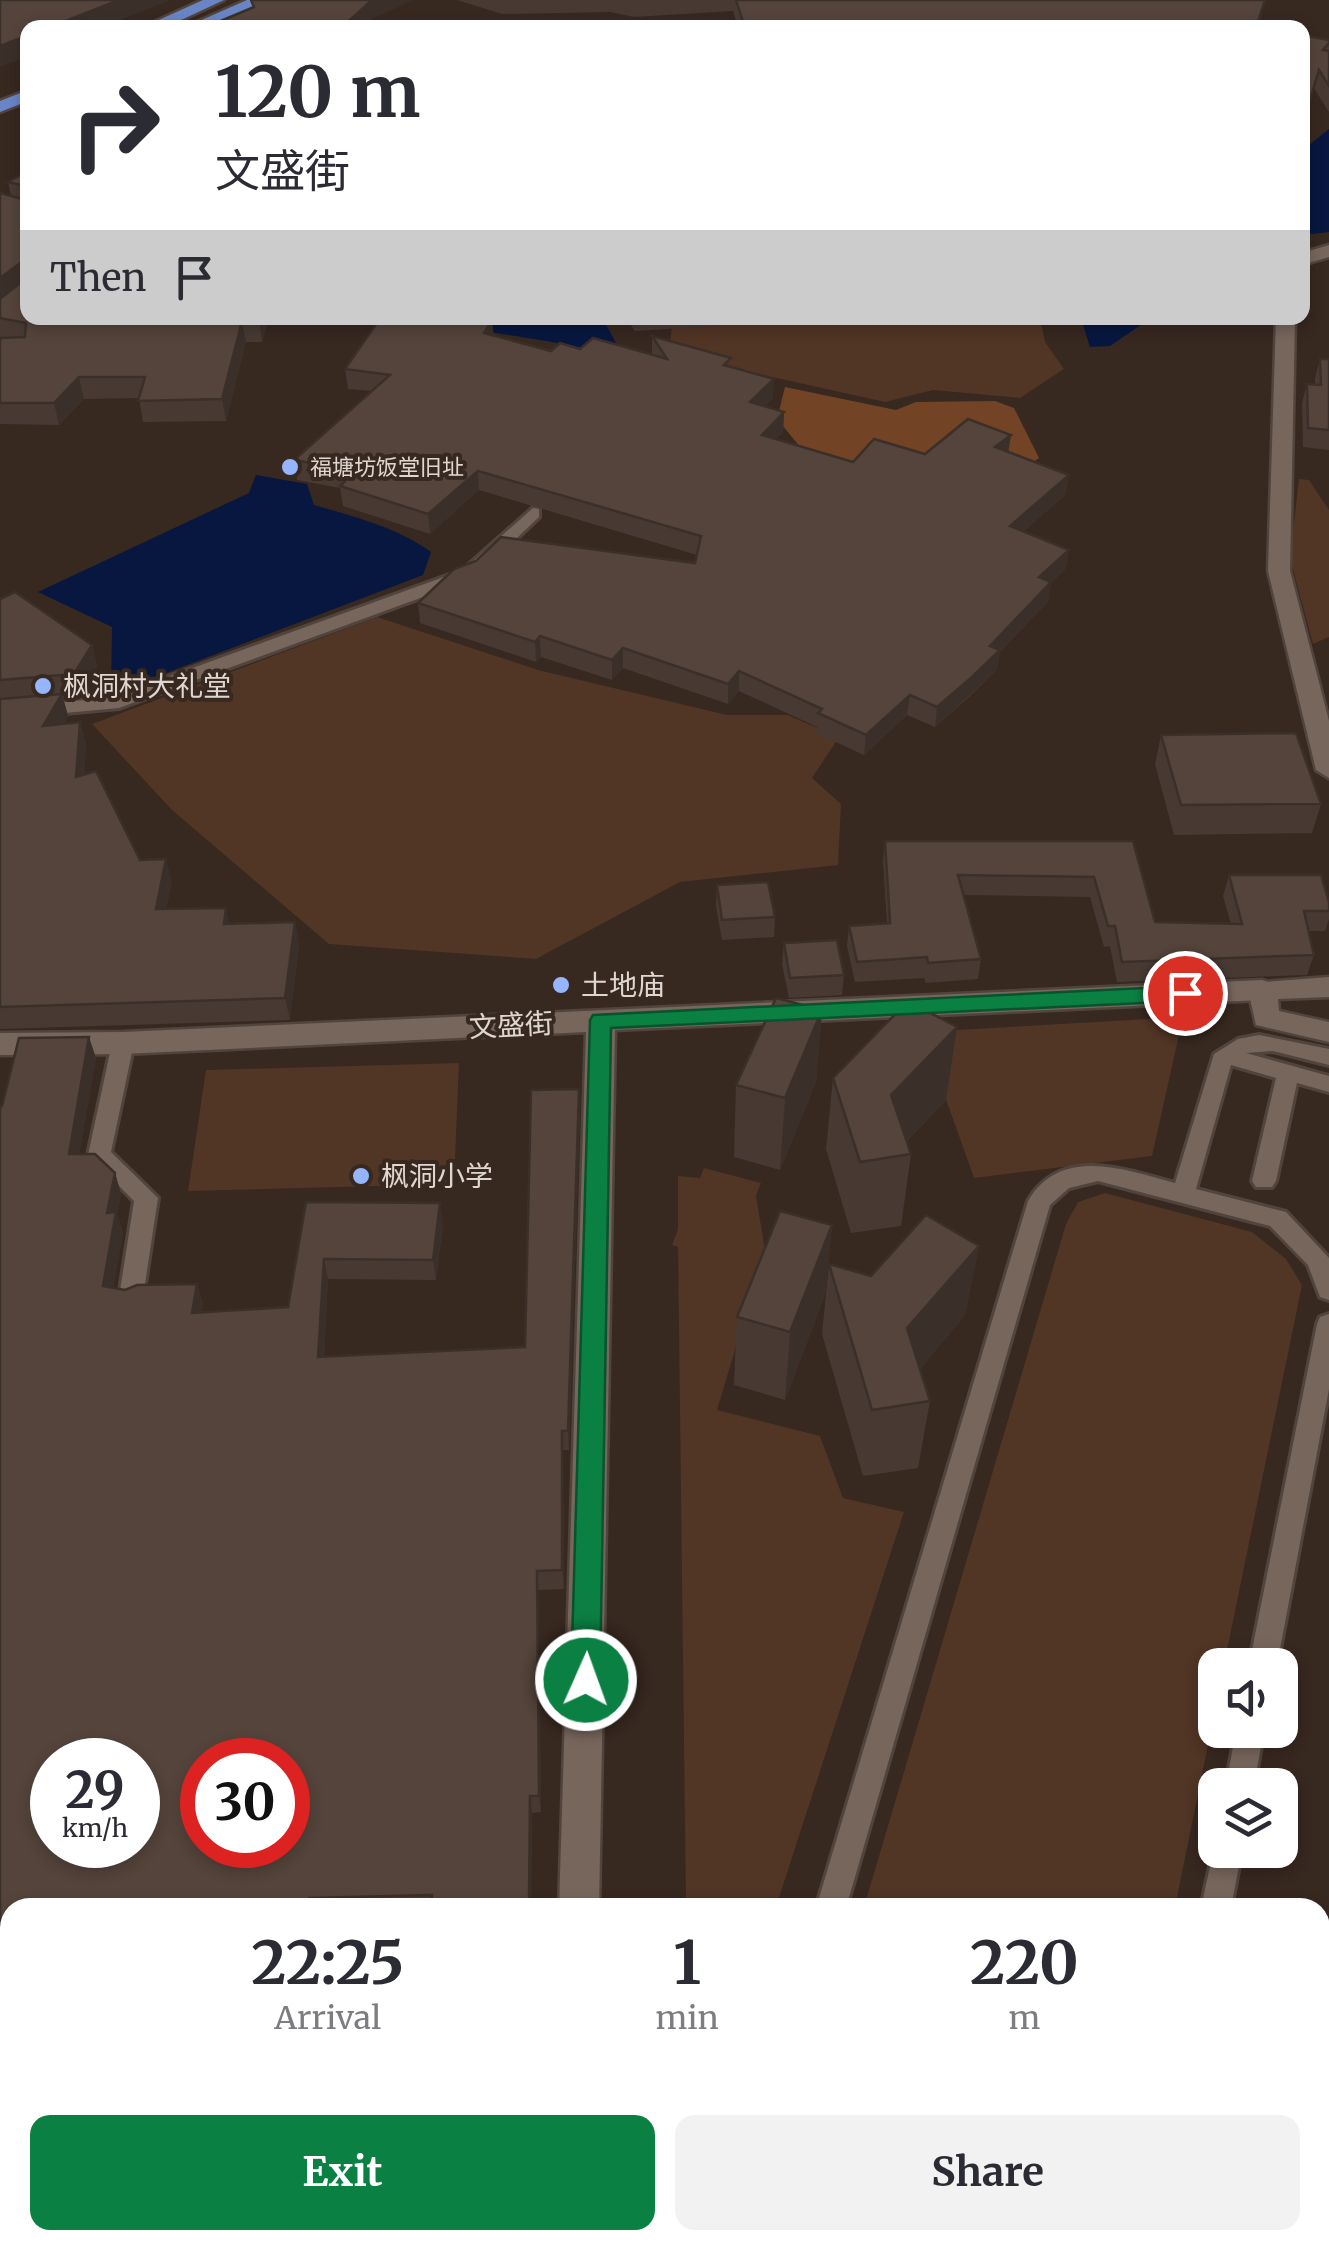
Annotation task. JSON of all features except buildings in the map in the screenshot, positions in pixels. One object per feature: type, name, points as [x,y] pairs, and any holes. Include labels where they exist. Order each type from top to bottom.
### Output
[{"type":"highway","points":[[167,20],[216,0]]},
{"type":"highway","points":[[213,20],[261,0]]},
{"type":"street","points":[[1286,325],[1279,572],[1329,770]]},
{"type":"street","name":"文盛街","points":[[0,1044],[123,1042],[1329,986]]},
{"type":"street","points":[[1262,990],[1266,1018],[1329,1032]]},
{"type":"street","points":[[578,1898],[597,1300],[601,1020]]},
{"type":"lane","points":[[0,712],[112,704],[469,574],[533,513]]},
{"type":"lane","points":[[1184,1194],[1226,1056],[1245,1044],[1264,1041],[1329,1057]]},
{"type":"lane","points":[[123,1042],[99,1155],[146,1198],[131,1297]]},
{"type":"lane","points":[[1226,1056],[1329,1084]]},
{"type":"lane","points":[[1264,1182],[1288,1073]]},
{"type":"lane","points":[[833,1898],[1040,1200],[1062,1181],[1098,1172],[1278,1219],[1318,1260],[1329,1290]]},
{"type":"lane","points":[[1266,1648],[1329,1324]]},
{"type":"lane","points":[[1218,1898],[1224,1868]]},
{"type":"shaded area","points":[[672,325],[1041,325],[1045,342],[1064,369],[1020,398],[933,390],[885,402],[669,354]]},
{"type":"shaded area","points":[[785,387],[896,410],[916,402],[995,401],[1014,408],[1039,458],[995,491],[870,451],[835,471],[801,448],[777,419]]},
{"type":"shaded area","points":[[1299,479],[1309,480],[1329,510],[1329,637],[1313,644],[1290,558]]},
{"type":"shaded area","points":[[377,617],[538,670],[727,715],[787,715],[839,737],[812,778],[841,804],[838,865],[680,882],[536,959],[329,944],[172,810],[92,724]]},
{"type":"shaded area","points":[[1183,1017],[1152,1156],[974,1178],[922,1032]]},
{"type":"shaded area","points":[[459,1063],[454,1184],[188,1191],[206,1070]]},
{"type":"shaded area","points":[[704,1168],[761,1183],[756,1196],[765,1250],[717,1410],[820,1436],[843,1498],[904,1512],[779,1898],[686,1898],[678,1247],[672,1245],[678,1229],[678,1176],[700,1178]]},
{"type":"shaded area","points":[[1105,1193],[1252,1232],[1286,1259],[1302,1285],[1227,1648],[1198,1648],[1198,1748],[1207,1748],[1203,1768],[1198,1768],[1198,1794],[1177,1898],[867,1898],[1066,1224],[1078,1202]]},
{"type":"water","points":[[1329,129],[1329,232],[1310,234],[1310,144]]},
{"type":"water","points":[[448,325],[606,325],[616,343],[580,356],[558,343]]},
{"type":"water","points":[[1083,325],[1141,325],[1110,346],[1090,347]]},
{"type":"water","points":[[256,475],[307,484],[314,505],[375,524],[418,543],[431,552],[423,575],[111,694],[112,627],[38,592],[249,493]]},
{"type":"place","name":"福塘坊饭堂旧址","points":[[290,467]]},
{"type":"place","name":"枫洞村大礼堂","points":[[43,686]]},
{"type":"place","name":"土地庙","points":[[561,985]]},
{"type":"place","name":"枫洞小学","points":[[361,1176]]},
{"type":"route","points":[[586,1680],[601,1020],[1185,993]]}]
